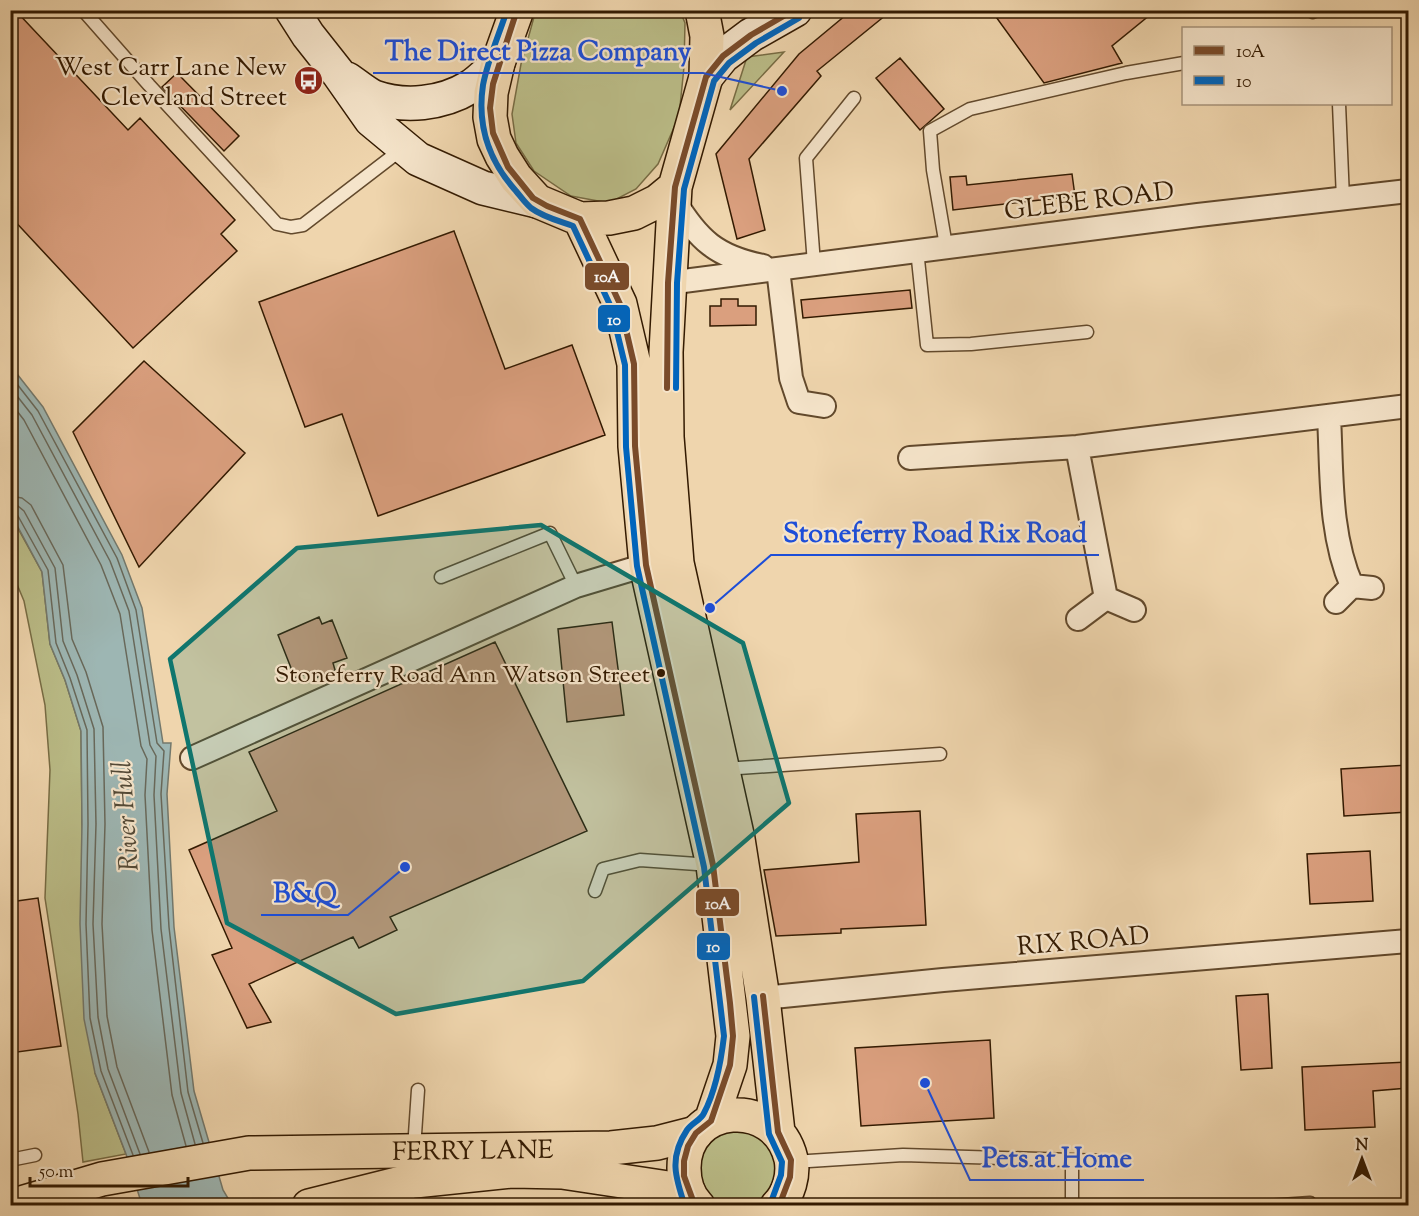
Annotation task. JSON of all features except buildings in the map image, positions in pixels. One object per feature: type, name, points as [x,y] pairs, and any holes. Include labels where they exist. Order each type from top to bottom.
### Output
[{"type":"main road","points":[[517,10],[498,63],[491,93],[490,117],[494,139],[516,178],[537,201],[580,219],[609,218],[634,213],[675,193]]},
{"type":"main road","points":[[702,10],[707,36],[706,77],[675,193],[668,283],[667,436],[677,563],[738,839],[764,998],[778,1132],[787,1146],[792,1162],[788,1190],[779,1205]]},
{"type":"main road","points":[[580,219],[620,304],[634,364],[635,446],[646,565],[712,865],[733,1036],[730,1065],[704,1127],[688,1146],[684,1161],[684,1176],[694,1201]]},
{"type":"main road","name":"FERRY LANE","points":[[12,1206],[102,1179],[249,1153],[611,1148],[657,1143],[704,1127],[728,1115],[747,1115],[764,1121],[778,1132]]},
{"type":"main road","name":"FERRY LANE","points":[[309,1206],[407,1194],[512,1171],[562,1172],[694,1201]]},
{"type":"street","points":[[292,10],[371,120],[418,159],[483,188],[537,201]]},
{"type":"street","points":[[706,77],[723,56],[751,35],[795,10]]},
{"type":"street","points":[[338,72],[373,96],[423,104],[447,98],[470,87],[498,63]]},
{"type":"street","name":"GLEBE ROAD","points":[[668,283],[946,246],[1408,191]]},
{"type":"street","name":"GLEBE ROAD","points":[[675,193],[687,222],[715,249],[739,261],[778,269]]},
{"type":"street","points":[[778,269],[791,378],[799,402],[824,406]]},
{"type":"street","points":[[910,458],[1077,447],[1408,406]]},
{"type":"street","points":[[1329,416],[1335,522],[1342,564],[1353,592]]},
{"type":"street","points":[[1077,447],[1106,598]]},
{"type":"street","points":[[192,758],[576,586],[646,565]]},
{"type":"street","points":[[1106,598],[1134,610]]},
{"type":"street","points":[[1078,619],[1106,598]]},
{"type":"street","name":"RIX ROAD","points":[[764,998],[943,980],[1408,941]]},
{"type":"lane","points":[[83,10],[277,224],[291,227],[303,225],[404,147]]},
{"type":"lane","points":[[946,246],[933,170],[930,131],[970,110],[1126,73],[1182,63]]},
{"type":"lane","points":[[813,264],[806,158],[854,98]]},
{"type":"lane","points":[[1339,105],[1343,199]]},
{"type":"lane","points":[[917,250],[927,345],[971,344],[1086,332]]},
{"type":"lane","points":[[441,577],[550,533],[576,586]]},
{"type":"lane","points":[[722,769],[940,754]]},
{"type":"lane","points":[[595,891],[603,869],[640,860],[712,865]]},
{"type":"lane","points":[[414,1150],[418,1090]]},
{"type":"lane","points":[[10,1160],[34,1155]]},
{"type":"lane","points":[[792,1162],[903,1155],[1104,1161]]},
{"type":"lane","points":[[1072,1160],[1072,1206]]},
{"type":"lane","points":[[1265,1206],[1310,1203],[1312,1206]]},
{"type":"highlighted area","points":[[541,525],[743,643],[789,803],[583,981],[396,1014],[227,923],[170,659],[297,548]]},
{"type":"green space","points":[[539,11],[680,11],[685,23],[684,67],[679,116],[658,164],[636,189],[609,203],[571,196],[534,171],[516,143],[512,114],[521,64],[534,17]]},
{"type":"green space","points":[[784,52],[730,110],[747,57]]},
{"type":"green space","points":[[10,514],[42,572],[50,644],[65,680],[81,731],[82,824],[95,1073],[126,1154],[83,1162],[78,1114],[45,898],[50,770],[45,705],[24,601],[11,570]]},
{"type":"green space","points":[[727,1128],[762,1135],[780,1167],[766,1200],[757,1206],[718,1205],[703,1192],[697,1159],[701,1148]]},
{"type":"water","name":"River Hull","points":[[10,365],[43,407],[122,555],[142,608],[163,743],[171,743],[167,794],[174,927],[194,1091],[223,1190],[232,1205],[142,1205],[126,1154],[95,1073],[84,1019],[80,924],[81,731],[65,680],[50,644],[42,572],[11,514]]},
{"type":"transit line","name":"10","points":[[507,10],[483,85],[482,114],[487,142],[499,167],[531,208],[573,226],[611,307],[625,365],[626,447],[637,566],[704,867],[724,1036],[712,1095],[703,1115],[687,1130],[678,1149],[676,1176],[685,1206]]},
{"type":"transit line","name":"10A","points":[[517,10],[493,84],[490,108],[493,133],[508,167],[533,198],[580,219],[620,304],[634,364],[635,446],[646,565],[713,865],[733,1036],[730,1065],[711,1121],[696,1133],[688,1146],[684,1161],[684,1176],[695,1206]]},
{"type":"transit line","name":"10A","points":[[667,388],[668,283],[675,187],[706,77],[723,56],[751,35],[794,10]]},
{"type":"transit line","name":"10","points":[[676,388],[677,283],[684,189],[714,81],[729,63],[756,43],[799,18]]},
{"type":"transit line","name":"10A","points":[[763,996],[778,1132],[791,1160],[790,1177],[779,1206]]},
{"type":"transit line","name":"10","points":[[754,997],[769,1134],[782,1162],[781,1175],[771,1202]]},
{"type":"place","name":"West Carr Lane New Cleveland Street","points":[[308,81]]},
{"type":"place","name":"The Direct Pizza Company","points":[[782,91]]},
{"type":"place","name":"Stoneferry Road Rix Road","points":[[710,608]]},
{"type":"place","name":"Stoneferry Road Ann Watson Street","points":[[661,673]]},
{"type":"place","name":"B&Q","points":[[405,867]]},
{"type":"place","name":"Pets at Home","points":[[925,1083]]}]
